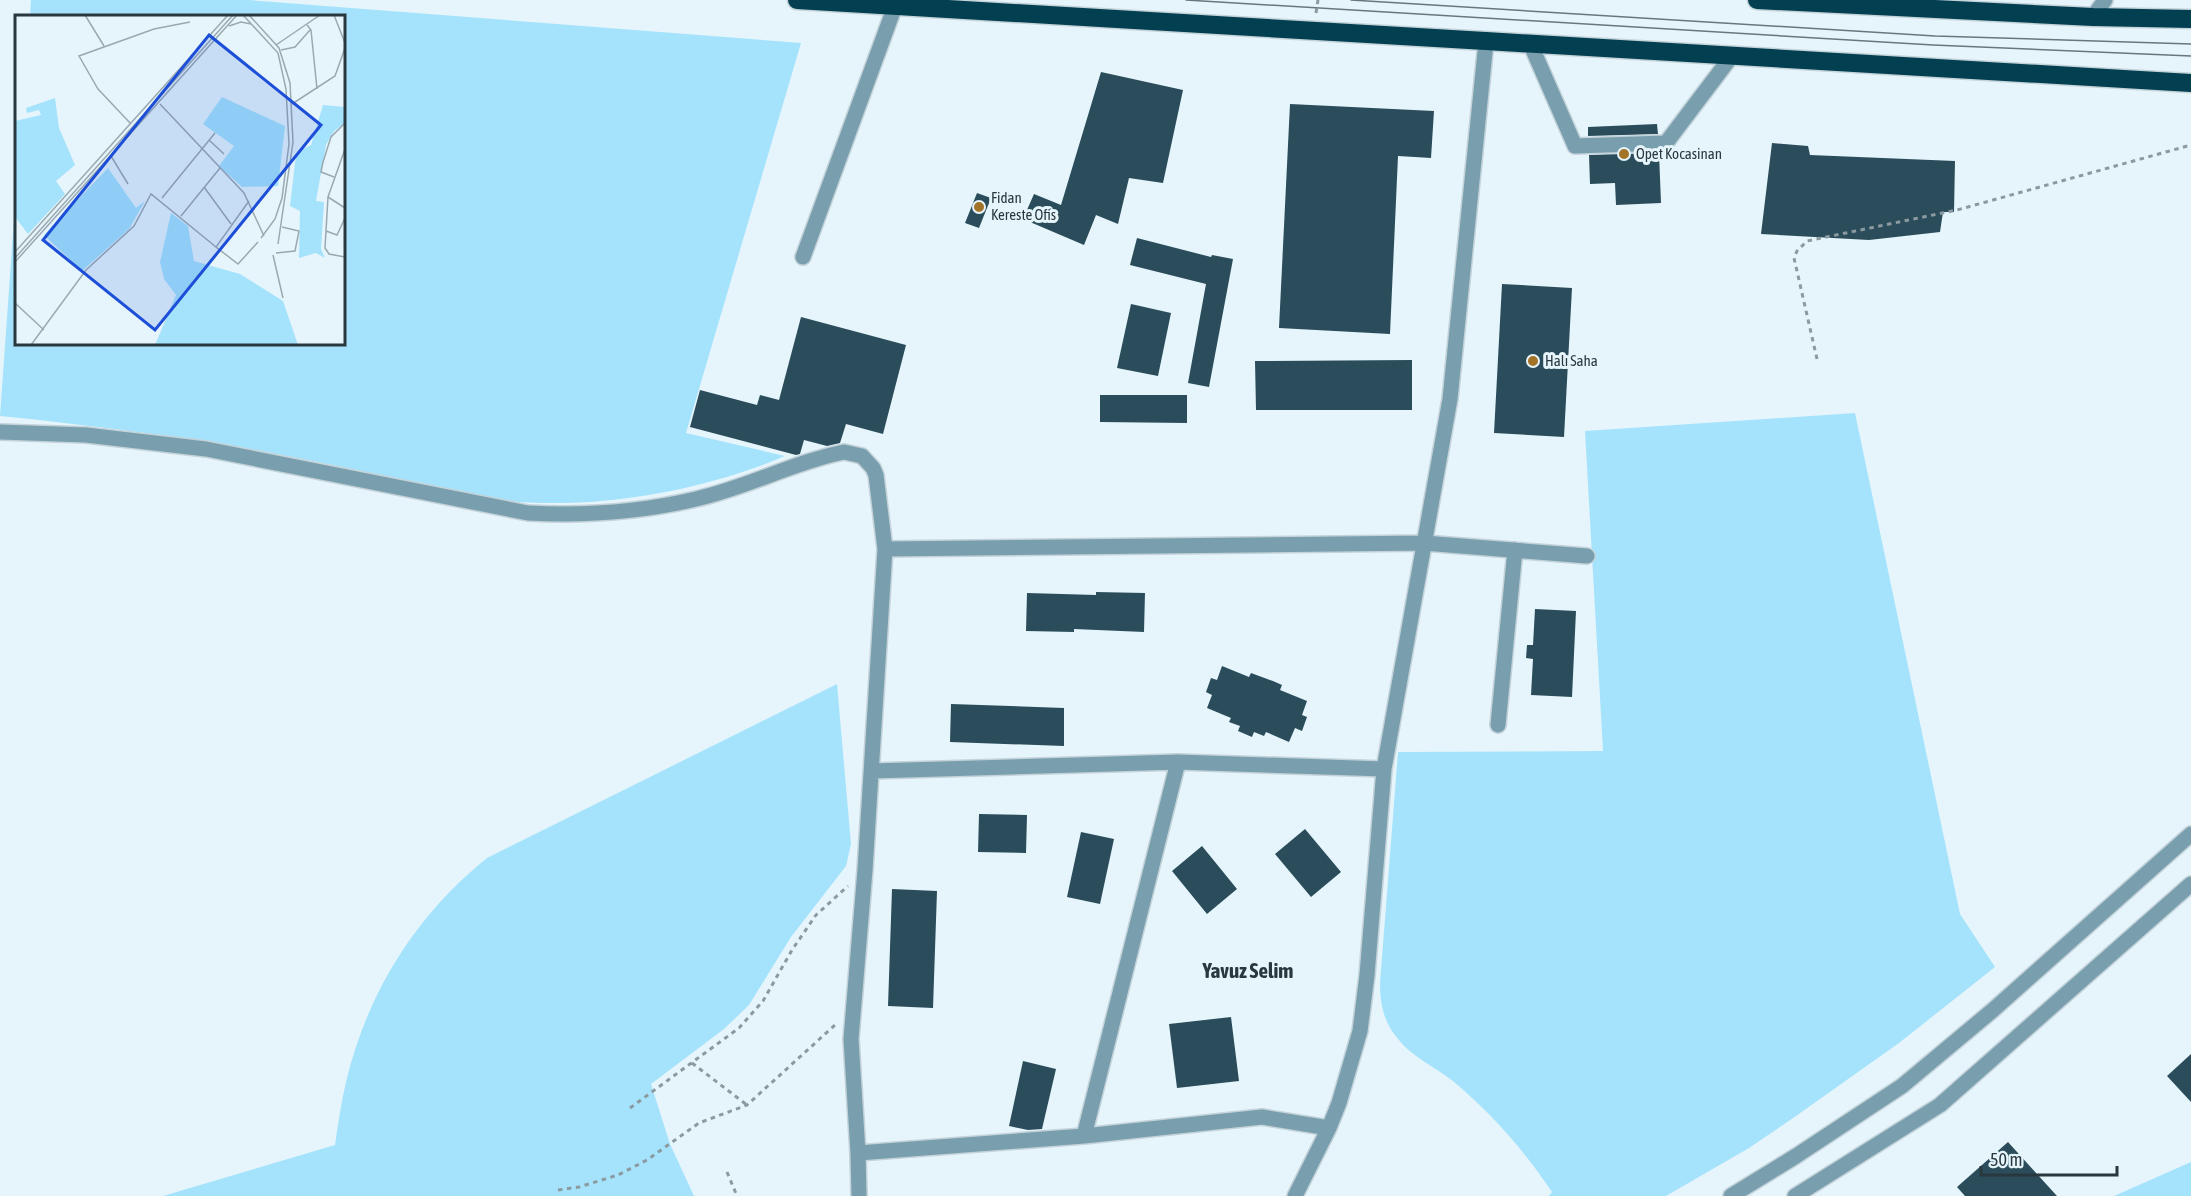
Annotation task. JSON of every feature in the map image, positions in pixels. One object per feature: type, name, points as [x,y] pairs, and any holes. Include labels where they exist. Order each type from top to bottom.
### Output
[{"type":"highway","points":[[797,0],[2191,83]]},
{"type":"highway","points":[[1757,0],[2093,17],[2191,19]]},
{"type":"street","points":[[2093,17],[2105,0]]},
{"type":"street","points":[[803,257],[895,6]]},
{"type":"street","points":[[1295,1196],[1329,1128],[1354,1055],[1364,1003],[1384,769],[1450,399],[1486,42]]},
{"type":"street","points":[[1530,43],[1575,147],[1666,142],[1731,57]]},
{"type":"street","points":[[0,432],[86,435],[206,449],[528,513],[561,515],[650,508],[697,499],[835,454],[854,453],[868,461],[876,475],[885,549],[872,771],[851,1039],[859,1196]]},
{"type":"street","points":[[885,549],[1424,543],[1587,555]]},
{"type":"street","points":[[1498,725],[1515,550]]},
{"type":"street","points":[[872,771],[1178,762],[1384,769]]},
{"type":"street","points":[[1084,1136],[1178,762]]},
{"type":"street","points":[[1731,1196],[1902,1086],[1993,1010],[2191,834]]},
{"type":"street","points":[[1795,1196],[1940,1105],[2184,899],[2191,884]]},
{"type":"street","points":[[858,1153],[1084,1136],[1262,1117],[1329,1128]]},
{"type":"path","points":[[1816,359],[1794,258],[1807,240],[1957,210],[2191,145]]},
{"type":"path","points":[[630,1108],[724,1040],[752,1015],[773,986],[797,941],[816,915],[865,870]]},
{"type":"path","points":[[558,1190],[599,1182],[618,1175],[647,1160],[699,1123],[747,1105],[854,1008]]},
{"type":"path","points":[[692,1063],[747,1105]]},
{"type":"path","points":[[727,1172],[737,1196]]},
{"type":"shaded area","points":[[31,0],[249,0],[801,43],[686,433],[785,456],[713,481],[634,497],[594,502],[515,502],[455,493],[315,461],[219,444],[110,428],[0,416],[15,205],[15,345],[345,345],[345,15],[30,15]]},
{"type":"shaded area","points":[[1855,413],[1960,914],[1995,967],[1899,1043],[1796,1116],[1749,1148],[1666,1196],[1549,1196],[1552,1192],[1507,1133],[1453,1081],[1417,1057],[1404,1045],[1393,1033],[1384,1013],[1380,983],[1398,752],[1603,751],[1585,431]]},
{"type":"shaded area","points":[[837,684],[851,844],[846,866],[791,937],[749,1005],[724,1029],[651,1084],[670,1144],[694,1196],[163,1196],[335,1145],[344,1090],[355,1049],[381,987],[417,930],[461,880],[487,858]]},
{"type":"shaded area","points":[[2191,1162],[2191,1196],[2114,1196]]},
{"type":"building","points":[[1101,72],[1183,90],[1163,183],[1129,178],[1118,224],[1096,215],[1084,245],[1023,219],[1034,194],[1061,205]]},
{"type":"building","points":[[1290,104],[1434,111],[1431,158],[1398,156],[1390,334],[1279,328]]},
{"type":"building","points":[[1657,124],[1658,134],[1588,136],[1588,127]]},
{"type":"building","points":[[1772,143],[1808,146],[1810,155],[1955,161],[1954,212],[1943,212],[1940,232],[1869,240],[1761,234]]},
{"type":"building","points":[[1659,153],[1661,203],[1616,205],[1615,183],[1590,184],[1589,155]]},
{"type":"building","name":"Fidan Kereste Ofis","points":[[977,193],[991,198],[979,228],[965,223]]},
{"type":"building","points":[[1137,238],[1211,257],[1212,255],[1233,259],[1209,387],[1188,383],[1206,284],[1130,265]]},
{"type":"building","name":"Halı Saha","points":[[1502,284],[1572,288],[1564,437],[1494,433]]},
{"type":"building","points":[[1131,304],[1171,313],[1158,376],[1117,368]]},
{"type":"building","points":[[801,317],[906,345],[883,434],[846,424],[840,443],[827,446],[804,440],[800,454],[796,455],[690,427],[700,390],[757,405],[760,395],[779,400]]},
{"type":"building","points":[[1412,360],[1412,410],[1256,410],[1255,361]]},
{"type":"building","points":[[1100,395],[1187,395],[1187,423],[1100,422]]},
{"type":"building","points":[[1096,592],[1145,593],[1144,632],[1074,629],[1074,632],[1026,631],[1027,593],[1096,595]]},
{"type":"building","points":[[1535,609],[1576,611],[1572,697],[1531,695],[1533,659],[1526,658],[1527,645],[1533,645]]},
{"type":"building","points":[[1222,666],[1249,677],[1251,673],[1273,681],[1282,685],[1280,690],[1307,701],[1302,715],[1307,717],[1302,731],[1295,728],[1289,742],[1266,732],[1264,736],[1254,732],[1252,737],[1238,731],[1240,726],[1229,722],[1231,718],[1207,708],[1212,695],[1206,692],[1211,678],[1217,680]]},
{"type":"building","points":[[951,704],[1064,708],[1064,746],[950,742]]},
{"type":"building","points":[[979,814],[1027,815],[1026,853],[978,852]]},
{"type":"building","points":[[1305,829],[1341,872],[1311,897],[1275,854]]},
{"type":"building","points":[[1081,832],[1114,839],[1100,904],[1067,897]]},
{"type":"building","points":[[1202,846],[1237,889],[1207,914],[1172,871]]},
{"type":"building","points":[[892,889],[937,891],[933,1008],[888,1006]]},
{"type":"building","points":[[1231,1017],[1239,1081],[1177,1088],[1169,1024]]},
{"type":"building","points":[[2191,1054],[2191,1102],[2167,1076]]},
{"type":"building","points":[[1023,1061],[1056,1069],[1042,1129],[1028,1130],[1009,1126]]},
{"type":"building","points":[[2008,1142],[2057,1196],[1965,1196],[1957,1187]]},
{"type":"tram line","points":[[1186,0],[1933,45],[2191,56]]},
{"type":"tram line","points":[[1351,0],[1935,36],[2191,44]]},
{"type":"place","name":"Opet Kocasinan","points":[[1624,154]]},
{"type":"place","name":"Fidan Kereste Ofis","points":[[979,207]]},
{"type":"place","name":"Halı Saha","points":[[1533,361]]},
{"type":"district","name":"Yavuz Selim","points":[[1248,971]]}]
